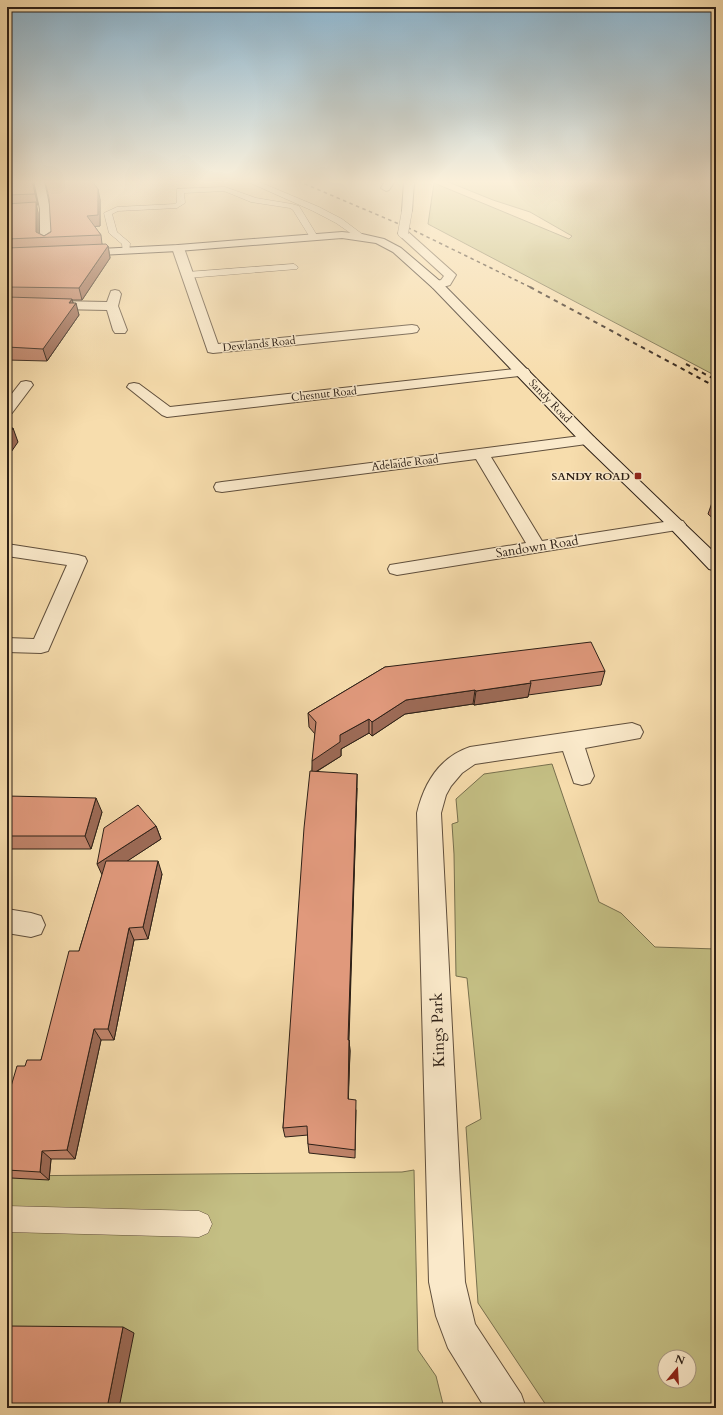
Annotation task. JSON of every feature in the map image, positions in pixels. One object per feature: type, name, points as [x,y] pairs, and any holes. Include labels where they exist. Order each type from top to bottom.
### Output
[{"type":"street","points":[[48,247],[58,249]]},
{"type":"street","name":"Sandy Road","points":[[72,253],[190,247]]},
{"type":"street","name":"Sandy Road","points":[[391,247],[397,250],[438,285],[588,440],[677,525],[716,565]]},
{"type":"street","points":[[419,247],[450,275],[446,282],[438,285]]},
{"type":"street","name":"Dewlands Road","points":[[178,248],[213,349],[412,329]]},
{"type":"street","points":[[7,304],[114,300],[120,330]]},
{"type":"street","name":"Chesnut Road","points":[[134,387],[167,412],[523,372]]},
{"type":"street","points":[[8,407],[26,385]]},
{"type":"street","name":"Adelaide Road","points":[[222,487],[588,440]]},
{"type":"street","points":[[480,453],[537,547]]},
{"type":"street","name":"Sandown Road","points":[[397,569],[677,525]]},
{"type":"street","points":[[7,550],[78,561],[41,646],[7,645]]},
{"type":"street","name":"Kings Park","points":[[507,1408],[462,1335],[454,1316],[447,1282],[429,813],[432,798],[444,775],[460,760],[470,756],[632,732]]},
{"type":"street","points":[[571,740],[582,776]]},
{"type":"lane","points":[[188,275],[294,267]]},
{"type":"lane","points":[[7,1219],[199,1224]]},
{"type":"shaded area","points":[[472,247],[716,247],[716,376]]},
{"type":"shaded area","points":[[552,764],[599,902],[621,913],[655,947],[716,949],[716,1408],[548,1408],[478,1303],[466,1127],[481,1119],[467,978],[456,976],[454,854],[452,824],[458,822],[456,799],[484,774]]},
{"type":"shaded area","points":[[414,1170],[418,1350],[436,1376],[444,1408],[7,1408],[7,1176],[402,1172]]},
{"type":"building","points":[[107,247],[79,288],[7,287],[7,248]]},
{"type":"building","points":[[7,297],[72,299],[69,303],[76,303],[43,349],[7,347]]},
{"type":"building","points":[[7,428],[13,428],[7,437]]},
{"type":"building","points":[[591,642],[605,671],[530,681],[531,683],[406,700],[372,722],[369,719],[340,735],[340,742],[312,761],[316,722],[308,713],[385,667]]},
{"type":"building","points":[[310,771],[357,774],[348,1040],[348,1099],[356,1100],[355,1150],[308,1144],[307,1126],[283,1128],[304,828]]},
{"type":"building","points":[[7,796],[96,798],[85,836],[7,836]]},
{"type":"building","points":[[138,805],[156,826],[97,864],[104,828]]},
{"type":"building","points":[[106,861],[158,861],[143,927],[129,928],[108,1029],[94,1029],[67,1150],[42,1151],[40,1172],[7,1170],[7,1100],[17,1066],[25,1066],[27,1060],[41,1060],[69,951],[79,951]]},
{"type":"building","points":[[7,1326],[123,1327],[107,1408],[7,1408]]},
{"type":"railway","points":[[448,247],[531,287]]},
{"type":"railway","points":[[531,287],[716,387]]},
{"type":"railway","points":[[686,364],[716,380]]},
{"type":"place","name":"SANDY ROAD","points":[[638,476]]}]
